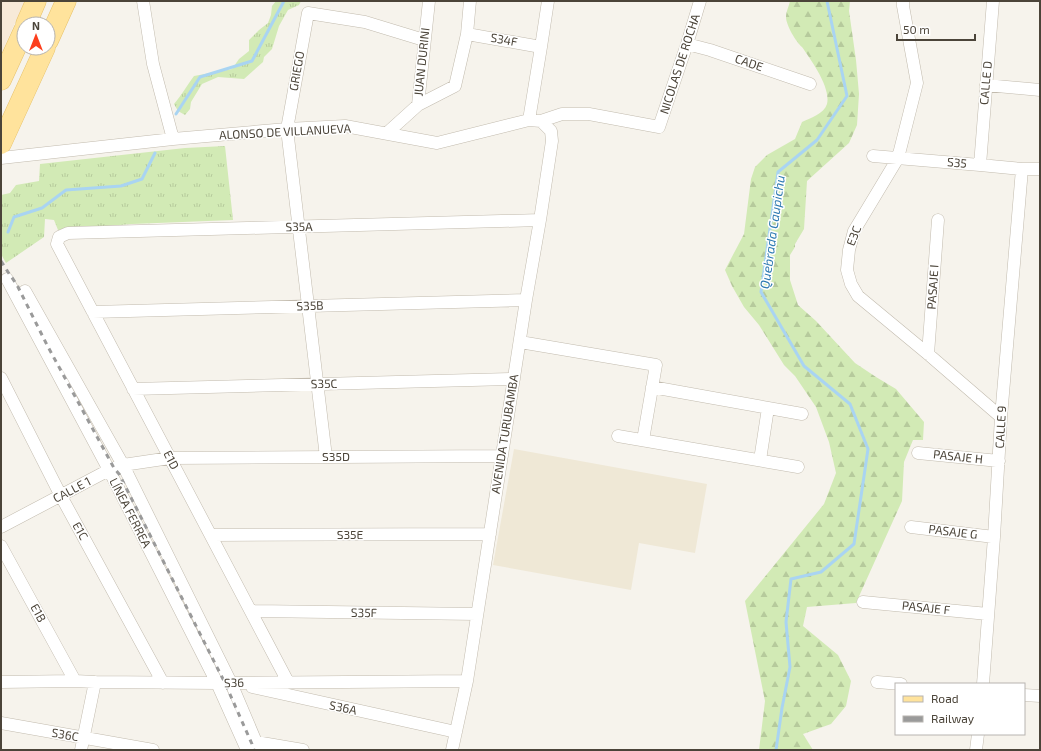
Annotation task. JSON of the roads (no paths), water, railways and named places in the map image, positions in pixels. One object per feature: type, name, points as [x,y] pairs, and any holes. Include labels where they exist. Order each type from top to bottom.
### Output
[{"type":"main road","points":[[29,16],[36,1]]},
{"type":"main road","points":[[56,23],[66,1]]},
{"type":"main road","points":[[1,80],[16,47]]},
{"type":"main road","points":[[1,144],[41,56]]},
{"type":"street","points":[[143,1],[153,64],[174,139]]},
{"type":"street","name":"JUAN DURINI","points":[[387,133],[418,105],[429,1]]},
{"type":"street","points":[[418,105],[455,86],[467,34],[470,1]]},
{"type":"street","points":[[535,120],[541,47],[548,1]]},
{"type":"street","name":"NICOLAS DE ROCHA","points":[[660,127],[700,1]]},
{"type":"street","name":"E3C","points":[[903,1],[917,83],[898,158],[854,231],[848,250],[847,270],[851,284],[858,296],[1002,417]]},
{"type":"street","name":"CALLE D","points":[[980,165],[993,1]]},
{"type":"street","name":"GRIEGO","points":[[326,457],[287,129],[308,13],[366,22],[424,40]]},
{"type":"street","name":"S34F","points":[[467,34],[541,47]]},
{"type":"street","name":"CADE","points":[[687,44],[710,50],[810,84]]},
{"type":"street","points":[[986,85],[1040,90]]},
{"type":"street","name":"ALONSO DE VILLANUEVA","points":[[1,158],[174,139],[287,129],[345,126],[437,143],[562,114],[589,114],[660,127]]},
{"type":"street","name":"AVENIDA TURUBAMBA","points":[[452,750],[467,681],[552,141],[551,131],[535,120]]},
{"type":"street","name":"S35","points":[[873,156],[1022,169],[1040,169]]},
{"type":"street","name":"CALLE 9","points":[[983,683],[1002,417],[1022,169]]},
{"type":"street","name":"S35A","points":[[59,237],[68,233],[540,220]]},
{"type":"street","name":"PASAJE I","points":[[928,354],[938,220]]},
{"type":"street","name":"E1D","points":[[59,237],[57,244],[288,682]]},
{"type":"street","name":"LÍNEA FERREA","points":[[7,279],[109,470],[217,683],[254,747]]},
{"type":"street","name":"LÍNEA FERREA","points":[[25,292],[123,465],[231,683],[254,747]]},
{"type":"street","name":"S35B","points":[[93,312],[526,300]]},
{"type":"street","points":[[520,342],[656,364],[643,440]]},
{"type":"street","name":"E1C","points":[[1,378],[61,496],[164,683]]},
{"type":"street","name":"S35C","points":[[133,388],[514,380]]},
{"type":"street","points":[[652,387],[802,414]]},
{"type":"street","points":[[760,460],[768,408]]},
{"type":"street","points":[[618,436],[798,467]]},
{"type":"street","name":"PASAJE H","points":[[918,453],[999,461]]},
{"type":"street","name":"S35D","points":[[170,458],[502,456]]},
{"type":"street","name":"CALLE 1","points":[[1,527],[109,470],[123,465],[170,458]]},
{"type":"street","name":"PASAJE G","points":[[911,527],[994,537]]},
{"type":"street","name":"S35E","points":[[211,535],[490,534]]},
{"type":"street","name":"E1B","points":[[1,546],[75,681]]},
{"type":"street","name":"PASAJE F","points":[[863,602],[988,614]]},
{"type":"street","name":"S35F","points":[[251,612],[478,614]]},
{"type":"street","name":"S36","points":[[1,682],[75,681],[231,683],[467,681]]},
{"type":"street","points":[[82,744],[95,682]]},
{"type":"street","points":[[877,682],[895,684]]},
{"type":"street","name":"S36A","points":[[231,683],[456,732]]},
{"type":"street","points":[[1025,695],[1040,696]]},
{"type":"street","name":"S36C","points":[[1,724],[82,744],[153,750]]},
{"type":"street","points":[[976,750],[978,735]]},
{"type":"street","points":[[254,747],[303,750]]},
{"type":"waterway","points":[[176,114],[200,77],[252,61],[284,1]]},
{"type":"waterway","name":"Quebrada Caupichu","points":[[776,750],[790,667],[786,622],[791,579],[821,572],[854,544],[868,449],[850,404],[804,366],[761,292],[778,172],[817,140],[847,96],[827,1]]},
{"type":"waterway","points":[[8,232],[14,217],[42,208],[66,190],[121,186],[142,179],[155,153]]},
{"type":"railway","points":[[1,261],[17,285],[47,345],[114,468],[119,474],[225,683],[254,750]]}]
